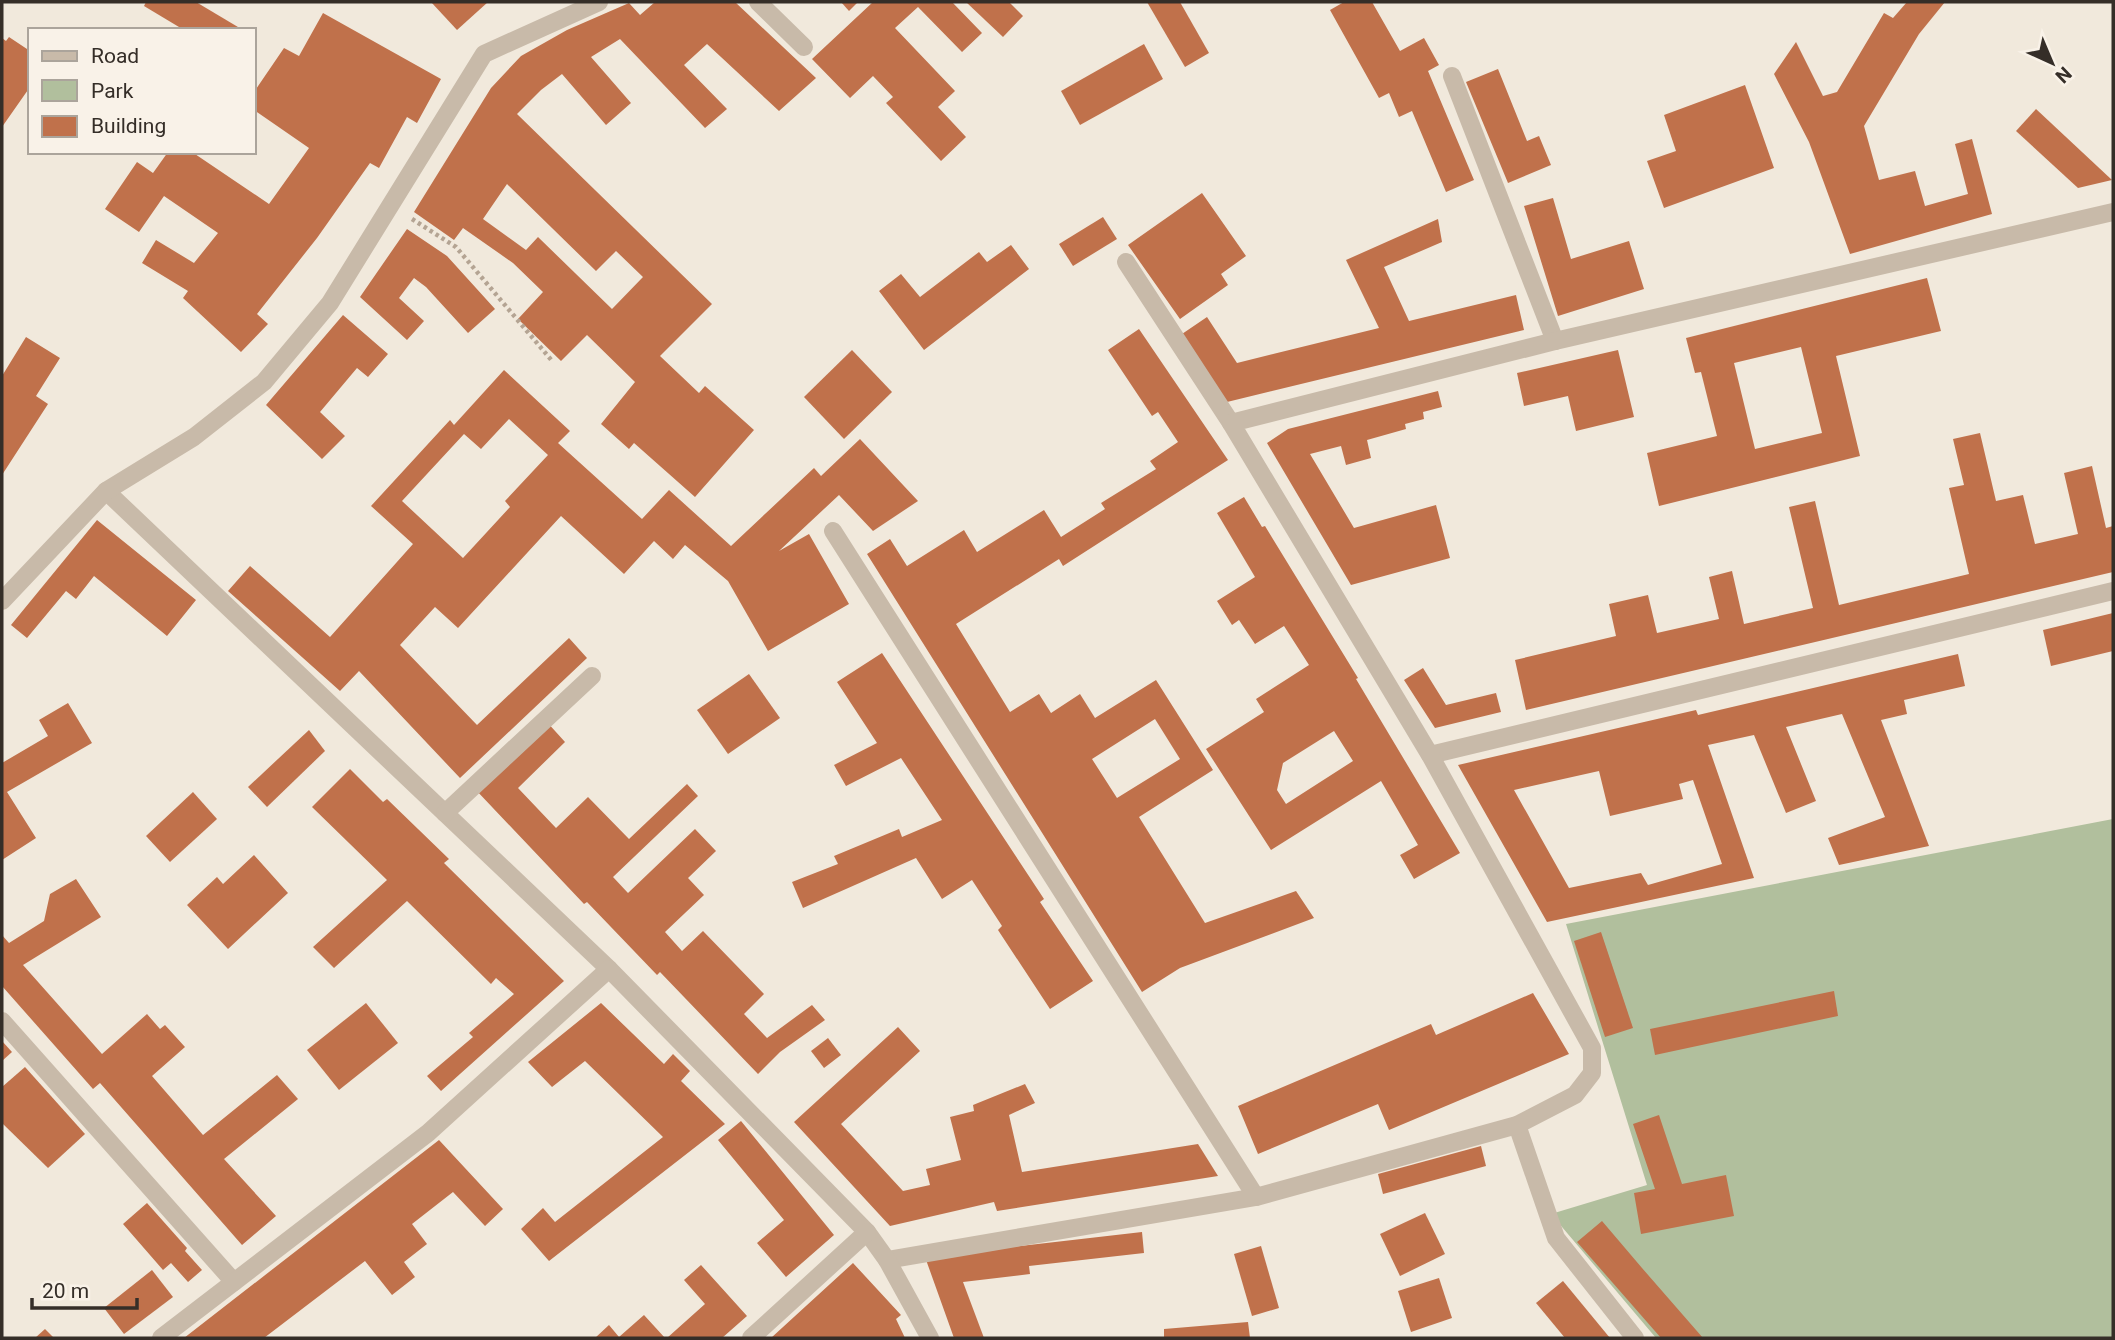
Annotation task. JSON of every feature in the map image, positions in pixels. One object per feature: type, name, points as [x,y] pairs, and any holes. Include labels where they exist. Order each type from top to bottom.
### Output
[{"type":"street","points":[[2,601],[106,491],[194,437],[264,382],[330,303],[485,54],[599,2]]},
{"type":"street","points":[[758,2],[804,47]]},
{"type":"street","points":[[1452,76],[1555,341]]},
{"type":"street","points":[[1231,423],[1555,341],[2113,212]]},
{"type":"street","points":[[887,1259],[1256,1197],[1517,1125],[1575,1095],[1591,1073],[1592,1048],[1430,755],[1231,423],[1126,261]]},
{"type":"street","points":[[106,491],[609,969],[867,1232],[887,1259],[930,1338]]},
{"type":"street","points":[[833,531],[1256,1197]]},
{"type":"street","points":[[1430,755],[2113,591]]},
{"type":"street","points":[[445,813],[592,676]]},
{"type":"street","points":[[161,1338],[428,1133],[609,969]]},
{"type":"street","points":[[2,1021],[234,1282]]},
{"type":"street","points":[[1517,1125],[1556,1238],[1635,1338]]},
{"type":"street","points":[[751,1338],[867,1232]]},
{"type":"path","points":[[391,205],[456,247],[553,362]]},
{"type":"green space","points":[[2113,819],[2113,1338],[1656,1338],[1551,1214],[1647,1185],[1566,924]]},
{"type":"building","points":[[146,2],[196,2],[240,28],[181,28],[144,6]]},
{"type":"building","points":[[431,2],[488,2],[457,30]]},
{"type":"building","points":[[655,2],[735,2],[816,78],[779,111],[707,44],[684,65],[727,109],[705,128],[620,39],[591,57],[631,103],[606,125],[562,74],[517,114],[712,304],[660,356],[699,393],[705,386],[754,430],[695,497],[634,443],[629,449],[601,424],[635,382],[587,335],[561,361],[518,319],[543,292],[513,263],[463,228],[454,240],[414,212],[491,88],[521,56],[567,30],[629,3],[640,15]],"holes":[[[507,184],[596,271],[616,251],[643,277],[612,309],[538,237],[526,250],[483,219]]]},
{"type":"building","points":[[841,2],[858,2],[849,11]]},
{"type":"building","points":[[873,2],[952,2],[982,33],[962,52],[918,7],[895,28],[955,91],[938,107],[966,137],[941,161],[886,103],[893,97],[873,76],[850,98],[812,59]]},
{"type":"building","points":[[966,2],[1009,2],[1023,16],[1003,37]]},
{"type":"building","points":[[1147,2],[1180,2],[1209,53],[1185,67]]},
{"type":"building","points":[[1344,2],[1372,2],[1400,51],[1424,38],[1439,65],[1428,71],[1474,180],[1446,192],[1412,111],[1399,117],[1389,93],[1379,98],[1330,10]]},
{"type":"building","points":[[1907,2],[1945,2],[1919,34],[1864,126],[1879,180],[1915,171],[1925,206],[1968,194],[1955,144],[1972,139],[1992,214],[1850,254],[1809,142],[1774,74],[1796,42],[1823,96],[1837,92],[1884,13],[1893,18]]},
{"type":"building","points":[[323,13],[441,79],[417,123],[407,117],[379,168],[370,163],[317,238],[257,314],[268,324],[241,352],[183,298],[188,291],[142,263],[156,240],[194,263],[218,233],[164,196],[139,232],[105,209],[137,162],[153,173],[167,154],[195,154],[269,204],[309,148],[256,111],[256,89],[284,48],[299,56]]},
{"type":"building","points":[[9,37],[28,50],[28,90],[2,127],[2,38],[6,41]]},
{"type":"building","points":[[1144,44],[1163,79],[1080,125],[1061,91]]},
{"type":"building","points":[[1498,69],[1527,141],[1539,136],[1551,165],[1508,183],[1466,82]]},
{"type":"building","points":[[1745,85],[1774,168],[1664,208],[1647,161],[1676,151],[1664,115]]},
{"type":"building","points":[[2036,109],[2112,180],[2078,188],[2016,131]]},
{"type":"building","points":[[1202,193],[1246,256],[1221,274],[1228,285],[1180,319],[1128,245]]},
{"type":"building","points":[[1553,198],[1571,259],[1629,241],[1644,289],[1558,316],[1524,206]]},
{"type":"building","points":[[1103,217],[1117,239],[1073,266],[1059,244]]},
{"type":"building","points":[[1438,219],[1442,242],[1384,267],[1409,321],[1516,295],[1524,330],[1227,402],[1182,334],[1207,317],[1237,363],[1379,328],[1346,260]]},
{"type":"building","points":[[407,229],[447,256],[495,309],[468,333],[426,287],[414,278],[399,298],[424,321],[407,340],[360,297]]},
{"type":"building","points":[[1011,245],[1029,269],[924,350],[879,291],[901,274],[920,297],[979,252],[987,262]]},
{"type":"building","points":[[1927,278],[1941,331],[1836,356],[1860,456],[1659,506],[1647,453],[1717,436],[1701,372],[1695,373],[1686,338]],"holes":[[[1801,347],[1822,433],[1755,449],[1734,363]]]},
{"type":"building","points":[[343,315],[388,354],[368,377],[357,368],[320,412],[345,436],[322,459],[266,405]]},
{"type":"building","points":[[1139,329],[1228,460],[1063,566],[1059,559],[956,624],[1010,712],[1039,694],[1051,713],[1080,694],[1095,718],[1156,680],[1213,770],[1139,817],[1205,923],[1296,891],[1314,918],[1180,968],[1142,992],[867,554],[890,539],[907,566],[964,530],[977,552],[1044,510],[1061,537],[1105,509],[1101,503],[1156,469],[1150,461],[1178,442],[1158,412],[1152,416],[1108,350]],"holes":[[[1155,719],[1180,759],[1117,798],[1092,759]]]},
{"type":"building","points":[[26,337],[60,358],[36,396],[48,404],[2,475],[2,376]]},
{"type":"building","points":[[852,350],[892,392],[844,439],[804,397]]},
{"type":"building","points":[[1618,350],[1634,417],[1576,431],[1568,396],[1524,406],[1517,373]]},
{"type":"building","points":[[504,370],[570,431],[558,443],[642,519],[669,490],[731,546],[814,468],[821,476],[860,439],[918,501],[873,531],[839,495],[779,551],[809,534],[849,604],[768,651],[728,581],[685,545],[673,559],[654,541],[624,574],[561,516],[458,628],[435,607],[400,645],[477,725],[569,638],[587,658],[460,778],[359,671],[340,691],[228,591],[250,566],[330,637],[413,544],[371,506],[450,420],[454,425]],"holes":[[[509,419],[548,455],[505,501],[510,507],[463,558],[402,501],[464,434],[481,449]]]},
{"type":"building","points":[[1438,391],[1442,407],[1423,412],[1424,419],[1405,424],[1406,429],[1367,440],[1371,458],[1346,465],[1341,446],[1310,454],[1354,528],[1436,505],[1450,558],[1351,585],[1267,443],[1288,429]]},
{"type":"building","points":[[1980,433],[1996,501],[2023,495],[2035,544],[2078,534],[2064,473],[2092,466],[2106,528],[2113,526],[2113,572],[1526,710],[1515,660],[1616,636],[1609,604],[1648,595],[1657,633],[1719,619],[1709,577],[1732,571],[1744,624],[1813,608],[1789,507],[1815,501],[1839,605],[1969,574],[1949,488],[1964,485],[1953,439]]},
{"type":"building","points":[[1244,497],[1262,527],[1265,526],[1460,853],[1414,879],[1400,855],[1418,845],[1381,781],[1271,850],[1206,749],[1264,712],[1256,699],[1309,665],[1284,626],[1255,644],[1239,620],[1232,625],[1217,601],[1255,577],[1217,513]],"holes":[[[1334,731],[1353,761],[1286,804],[1277,790],[1283,763]]]},
{"type":"building","points":[[97,520],[196,600],[167,636],[94,576],[76,599],[66,591],[27,638],[11,625]]},
{"type":"building","points":[[2113,613],[2113,651],[2051,666],[2043,630]]},
{"type":"building","points":[[882,653],[1044,899],[1040,902],[1093,981],[1050,1009],[998,930],[1002,926],[972,880],[942,899],[916,858],[803,908],[792,882],[838,864],[834,856],[899,829],[902,837],[942,820],[901,758],[846,786],[834,765],[877,743],[837,682]]},
{"type":"building","points":[[1958,654],[1965,686],[1904,700],[1907,714],[1881,720],[1929,846],[1839,865],[1828,838],[1885,817],[1842,714],[1786,727],[1816,801],[1786,813],[1754,735],[1708,745],[1754,878],[1547,922],[1458,765],[1696,710],[1698,715]],"holes":[[[1599,771],[1610,816],[1683,799],[1679,784],[1693,780],[1722,864],[1648,885],[1641,873],[1569,888],[1514,790]]]},
{"type":"building","points":[[1423,668],[1446,705],[1496,693],[1501,712],[1435,728],[1404,680]]},
{"type":"building","points":[[749,674],[780,718],[728,754],[697,710]]},
{"type":"building","points":[[68,703],[92,743],[7,792],[36,838],[2,860],[2,763],[48,736],[39,720]]},
{"type":"building","points":[[546,721],[565,742],[518,788],[556,828],[588,797],[629,839],[687,784],[698,796],[613,877],[628,893],[695,829],[716,851],[688,878],[704,895],[665,932],[682,951],[703,931],[764,994],[744,1014],[767,1038],[812,1005],[825,1020],[780,1052],[758,1074],[660,972],[657,975],[587,902],[584,904],[475,789]]},
{"type":"building","points":[[309,730],[325,751],[267,807],[248,787]]},
{"type":"building","points":[[350,769],[383,802],[387,799],[449,859],[444,863],[564,981],[441,1091],[427,1076],[473,1037],[469,1033],[514,994],[496,978],[491,984],[407,901],[334,968],[313,947],[387,880],[312,807]]},
{"type":"building","points":[[193,792],[217,819],[170,862],[146,836]]},
{"type":"building","points":[[254,855],[288,893],[228,949],[187,905],[217,877],[223,884]]},
{"type":"building","points":[[76,879],[101,917],[23,965],[102,1054],[147,1014],[160,1029],[165,1025],[185,1047],[152,1076],[203,1135],[277,1075],[298,1099],[224,1159],[276,1216],[242,1245],[100,1083],[93,1089],[2,986],[2,935],[9,943],[44,921],[50,894]]},
{"type":"building","points":[[1601,932],[1633,1028],[1605,1037],[1574,941]]},
{"type":"building","points":[[1834,991],[1838,1016],[1655,1055],[1650,1029]]},
{"type":"building","points":[[1533,993],[1569,1054],[1389,1130],[1378,1104],[1258,1154],[1238,1106],[1431,1024],[1436,1035]]},
{"type":"building","points":[[366,1003],[398,1043],[339,1090],[307,1050]]},
{"type":"building","points":[[601,1003],[664,1064],[673,1054],[690,1071],[681,1081],[725,1124],[549,1261],[521,1229],[543,1208],[555,1222],[663,1137],[585,1061],[552,1087],[528,1062]]},
{"type":"building","points":[[898,1027],[920,1051],[841,1124],[903,1191],[930,1185],[926,1169],[961,1160],[950,1117],[974,1111],[973,1105],[1025,1084],[1035,1103],[1009,1115],[1022,1172],[1198,1144],[1218,1176],[997,1211],[994,1202],[890,1226],[794,1122]]},
{"type":"building","points":[[828,1038],[841,1055],[824,1068],[811,1051]]},
{"type":"building","points":[[2,1041],[12,1052],[2,1061]]},
{"type":"building","points":[[25,1067],[85,1134],[48,1168],[2,1123],[2,1087]]},
{"type":"building","points":[[1659,1115],[1682,1184],[1726,1175],[1734,1216],[1641,1234],[1634,1193],[1655,1189],[1633,1124]]},
{"type":"building","points":[[741,1121],[834,1235],[786,1277],[757,1243],[784,1220],[718,1140]]},
{"type":"building","points":[[439,1140],[503,1209],[485,1226],[453,1192],[412,1224],[427,1244],[404,1262],[415,1277],[392,1295],[365,1261],[264,1338],[184,1338]]},
{"type":"building","points":[[1481,1146],[1486,1166],[1383,1194],[1378,1174]]},
{"type":"building","points":[[147,1203],[187,1248],[185,1251],[202,1270],[188,1282],[171,1263],[163,1270],[123,1224]]},
{"type":"building","points":[[1425,1213],[1445,1254],[1400,1276],[1380,1234]]},
{"type":"building","points":[[1602,1221],[1703,1338],[1661,1338],[1577,1242]]},
{"type":"building","points":[[1142,1232],[1144,1253],[1029,1266],[1030,1274],[963,1282],[984,1338],[954,1338],[925,1257]]},
{"type":"building","points":[[1261,1246],[1279,1308],[1252,1316],[1234,1254]]},
{"type":"building","points":[[853,1263],[901,1315],[896,1319],[905,1338],[771,1338]]},
{"type":"building","points":[[701,1265],[747,1316],[722,1338],[667,1338],[705,1304],[684,1280]]},
{"type":"building","points":[[152,1270],[173,1297],[124,1334],[104,1308]]},
{"type":"building","points":[[1439,1278],[1452,1318],[1411,1332],[1398,1291]]},
{"type":"building","points":[[1563,1281],[1610,1338],[1565,1338],[1536,1303]]},
{"type":"building","points":[[644,1315],[665,1338],[595,1338],[609,1325],[619,1337]]},
{"type":"building","points":[[1248,1322],[1250,1338],[1164,1338],[1164,1329]]},
{"type":"building","points":[[45,1329],[54,1338],[35,1338]]}]
